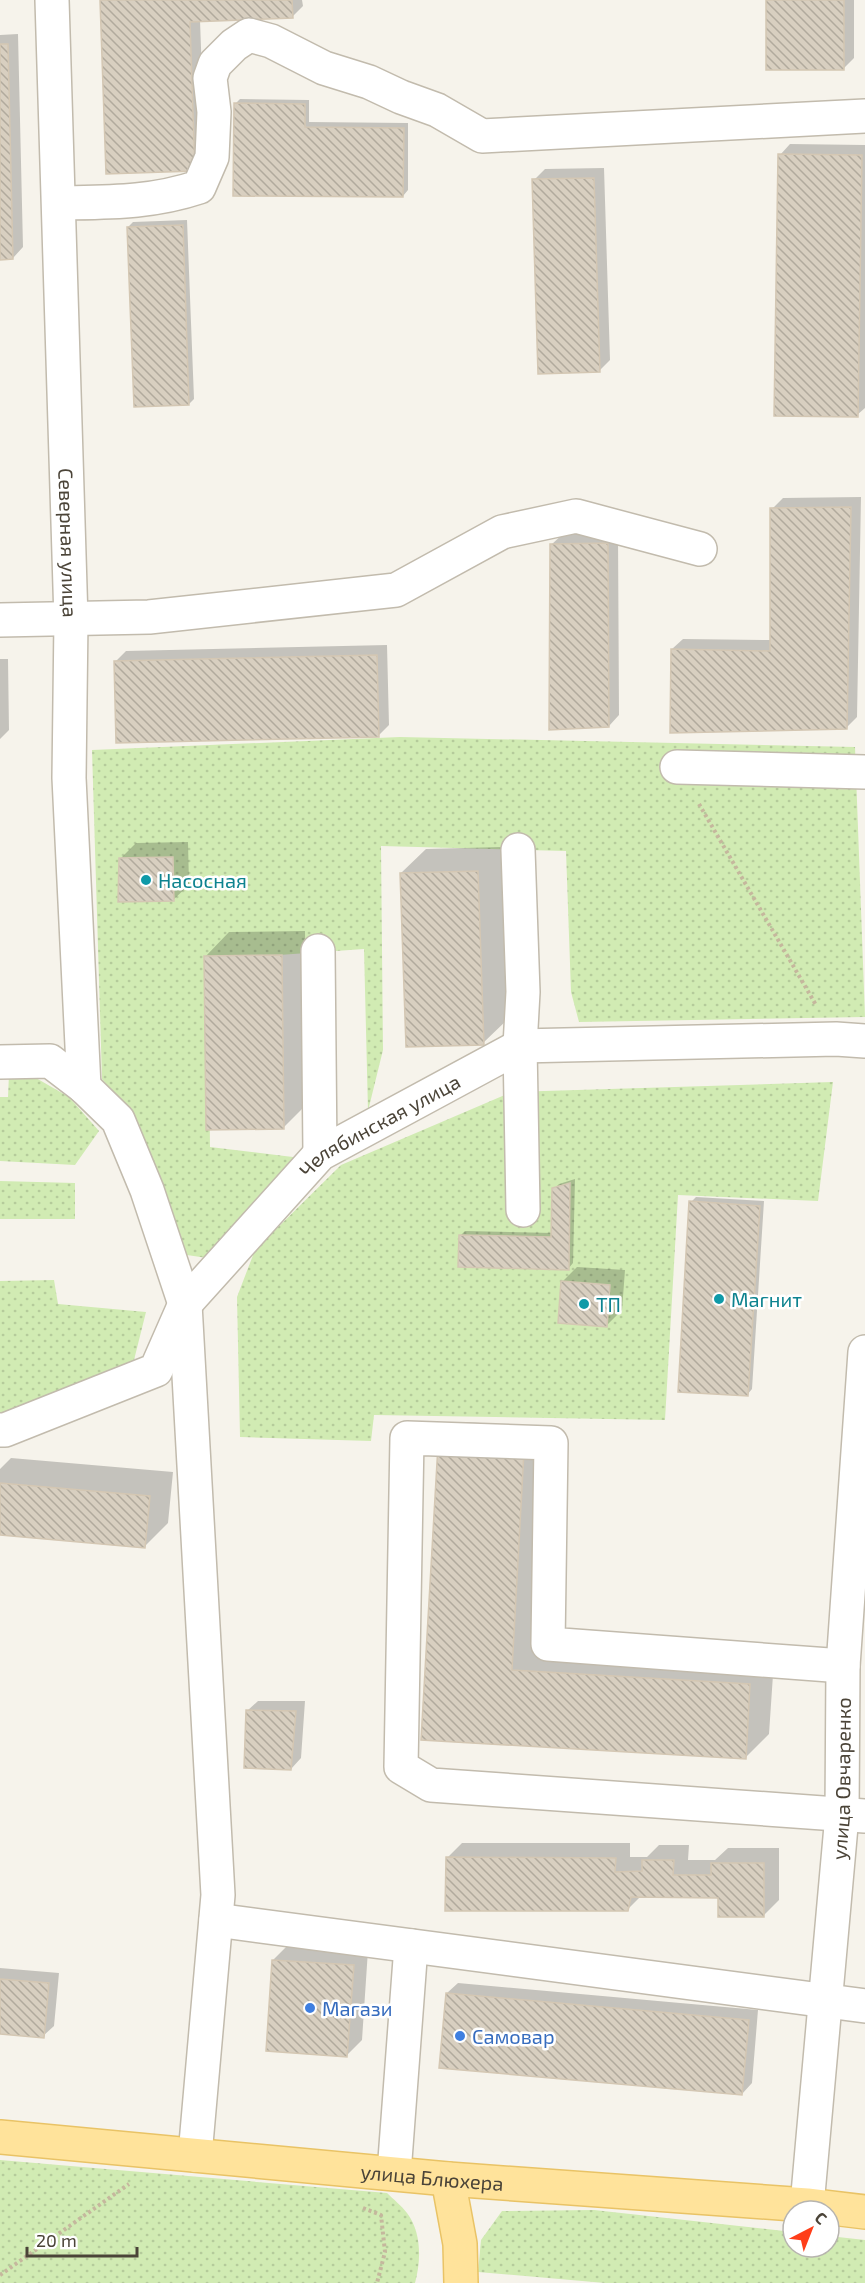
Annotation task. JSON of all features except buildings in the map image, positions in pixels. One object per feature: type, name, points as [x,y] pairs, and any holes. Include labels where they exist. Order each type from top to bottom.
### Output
[{"type":"main road","name":"улица Блюхера","points":[[0,2137],[448,2179],[781,2203]]},
{"type":"main road","points":[[448,2179],[460,2244],[461,2283]]},
{"type":"main road","name":"улица Блюхера","points":[[841,2209],[865,2212]]},
{"type":"street","name":"Северная улица","points":[[52,0],[71,620],[69,778],[84,1087]]},
{"type":"street","points":[[60,203],[125,202],[171,196],[199,187],[212,157],[214,112],[210,78],[216,64],[234,45],[249,35],[272,41],[324,68],[369,82],[437,110],[482,136],[865,116]]},
{"type":"street","points":[[0,620],[149,617],[396,590],[502,532],[576,516],[700,549]]},
{"type":"street","points":[[677,767],[865,772]]},
{"type":"street","points":[[518,850],[523,992],[520,1046],[523,1210]]},
{"type":"street","points":[[318,951],[320,1154]]},
{"type":"street","name":"Челябинская улица","points":[[0,1430],[6,1430],[156,1370],[185,1305],[320,1154],[520,1046],[850,1040]]},
{"type":"street","points":[[0,1062],[50,1061],[84,1087],[118,1120],[147,1190],[185,1305],[218,1895],[195,2155]]},
{"type":"street","name":"улица Овчаренко","points":[[807,2199],[824,2000],[854,1816],[843,1666],[865,1352]]},
{"type":"street","points":[[843,1666],[548,1644],[551,1443],[407,1438],[401,1767],[431,1785],[854,1816]]},
{"type":"street","points":[[216,1920],[865,2006]]},
{"type":"street","points":[[394,2173],[411,1946]]},
{"type":"path","points":[[677,767],[850,1040]]},
{"type":"path","points":[[0,2275],[129,2184],[141,2185]]},
{"type":"path","points":[[362,2208],[381,2215],[385,2253],[377,2283]]},
{"type":"green space","points":[[400,737],[855,747],[865,1017],[579,1022],[571,992],[566,851],[381,846],[383,1050],[368,1111],[364,949],[208,960],[210,1147],[301,1158],[207,1258],[187,1255],[135,1118],[102,1079],[92,750]]},
{"type":"green space","points":[[9,1074],[29,1074],[69,1097],[99,1131],[75,1165],[0,1161],[0,1097],[8,1097]]},
{"type":"green space","points":[[833,1082],[818,1201],[678,1195],[665,1420],[374,1415],[371,1441],[240,1437],[237,1297],[255,1250],[341,1165],[512,1092]]},
{"type":"green space","points":[[0,1181],[75,1183],[75,1219],[0,1219]]},
{"type":"green space","points":[[54,1280],[58,1304],[146,1312],[132,1368],[0,1418],[0,1281]]},
{"type":"green space","points":[[0,2160],[387,2193],[405,2210],[418,2238],[419,2256],[415,2283],[0,2283]]},
{"type":"green space","points":[[594,2210],[781,2231],[781,2259],[841,2259],[841,2237],[865,2240],[865,2283],[605,2283],[478,2272],[481,2240],[502,2211]]},
{"type":"place","name":"Насосная","points":[[146,880]]},
{"type":"place","name":"Магнит","points":[[719,1299]]},
{"type":"place","name":"ТП","points":[[584,1304]]},
{"type":"place","name":"Магази","points":[[310,2008]]},
{"type":"place","name":"Самовар","points":[[460,2036]]}]
